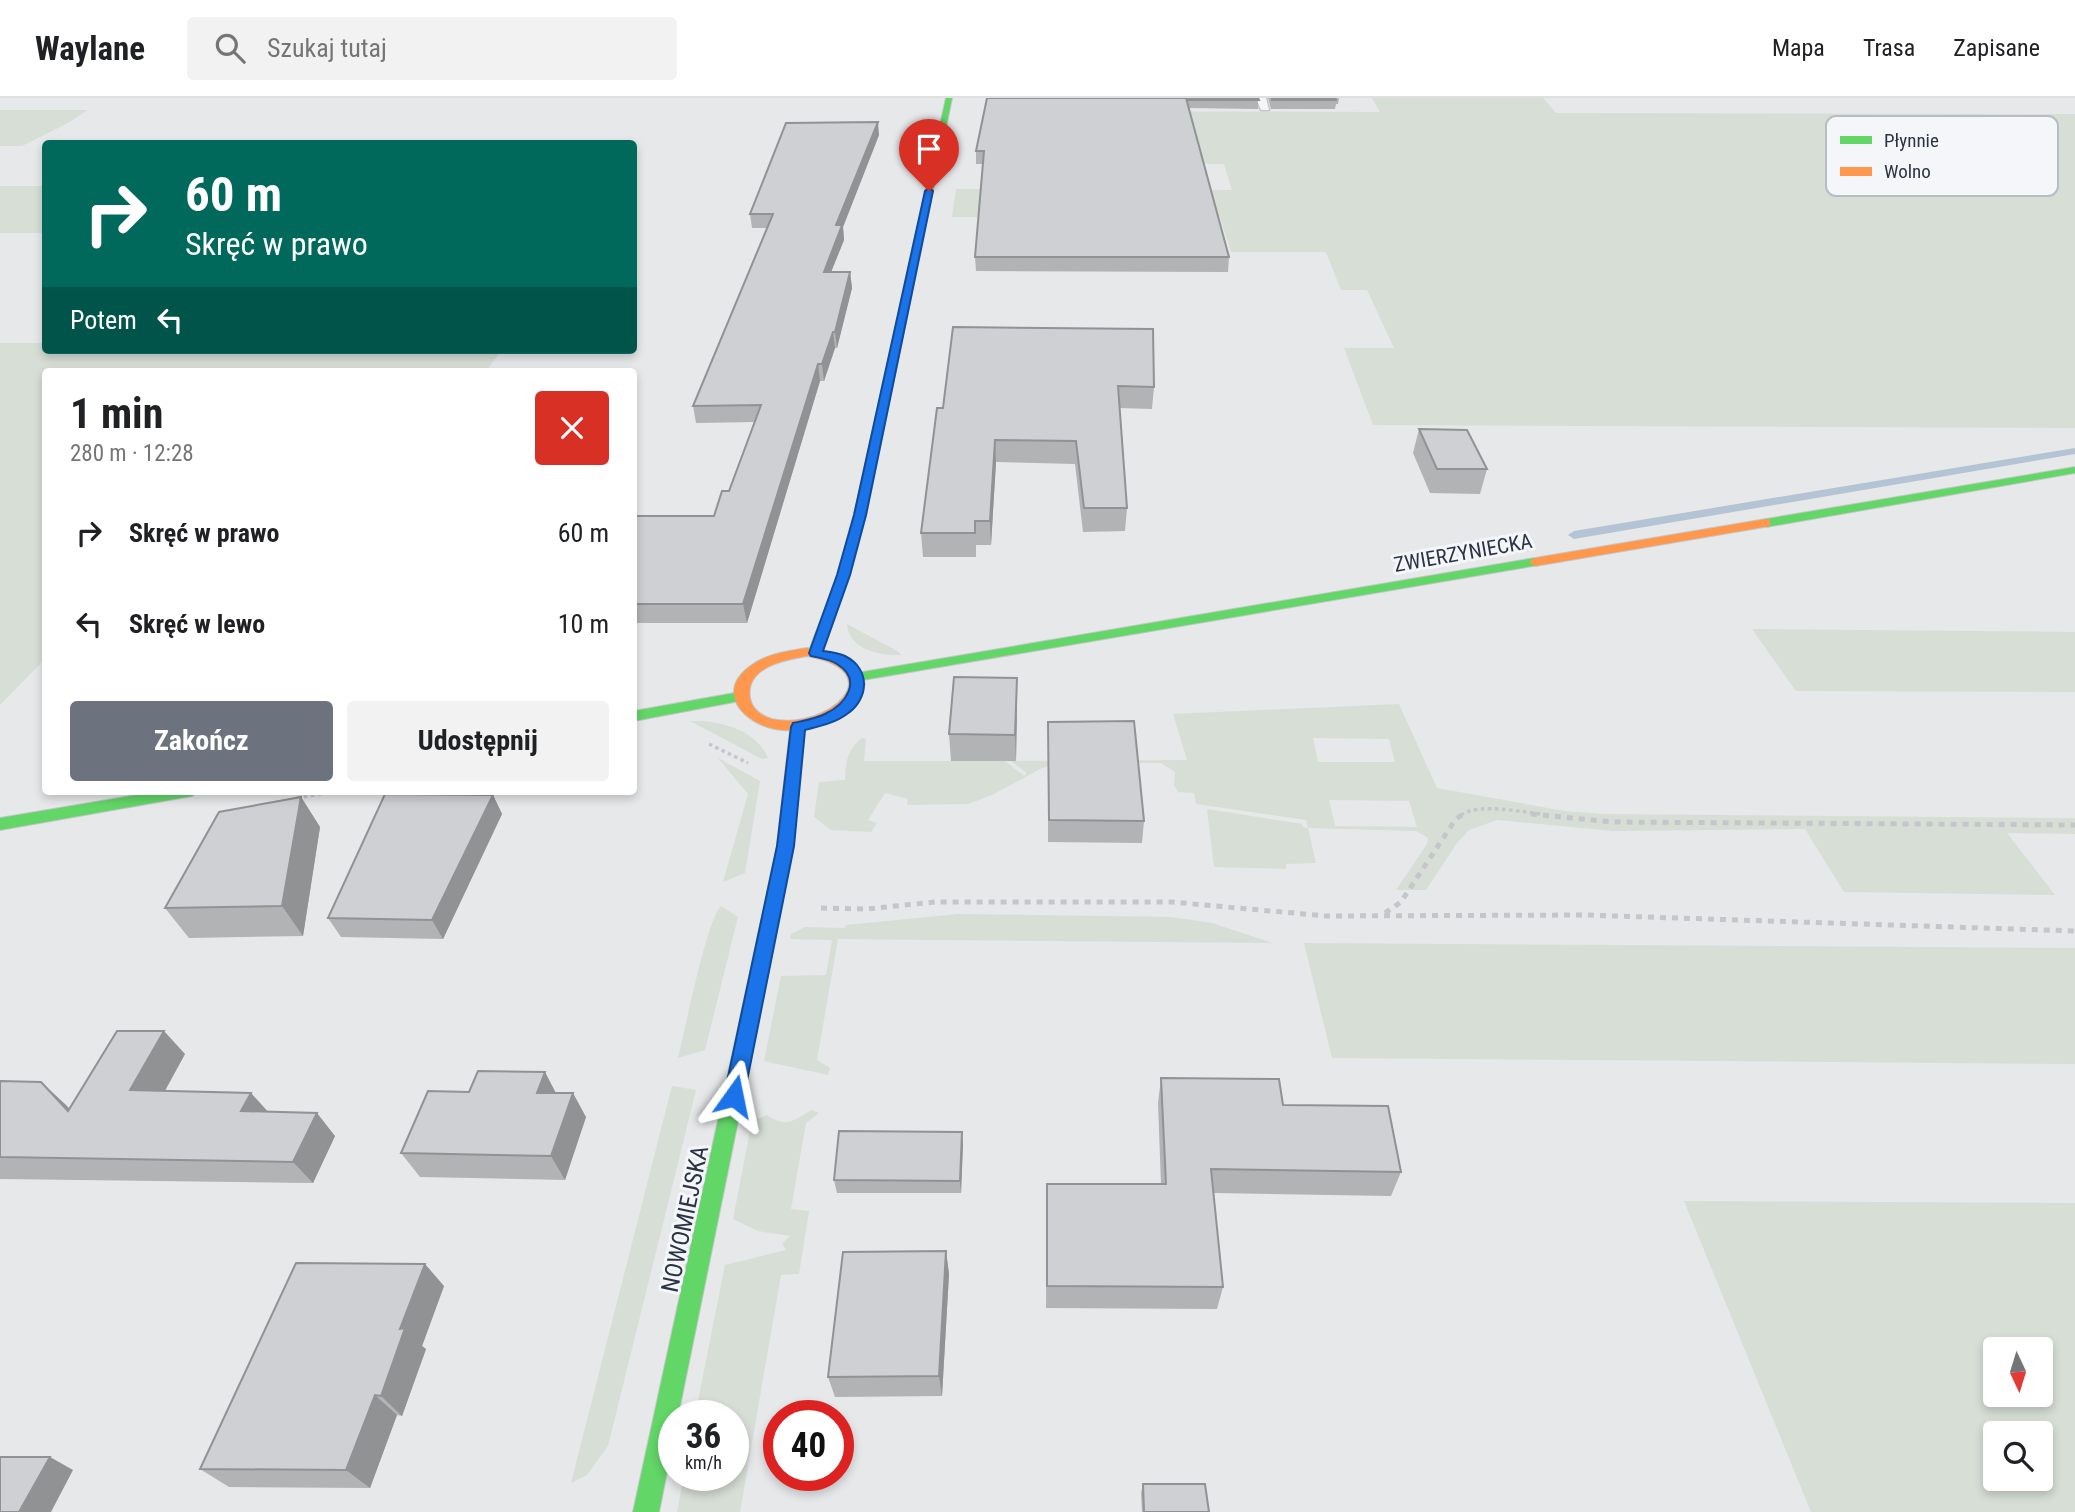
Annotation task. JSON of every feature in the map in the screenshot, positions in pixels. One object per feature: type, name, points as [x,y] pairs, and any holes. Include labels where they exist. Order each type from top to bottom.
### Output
[{"type":"street","points":[[816,653],[844,575],[860,515],[948,98]]},
{"type":"street","name":"ZWIERZYNIECKA","points":[[857,677],[2075,471]]},
{"type":"street","points":[[816,653],[840,659],[851,667],[857,677],[858,688],[853,700],[843,710],[827,719],[798,727],[771,724],[755,718],[744,708],[740,697],[741,685],[748,675],[759,666],[790,654],[816,653]]},
{"type":"street","points":[[637,715],[740,697]]},
{"type":"street","name":"NOWOMIEJSKA","points":[[646,1512],[785,846],[798,727]]},
{"type":"street","points":[[0,824],[169,795]]},
{"type":"path","points":[[1377,914],[1386,912],[1401,902],[1455,820],[1466,811],[1485,808],[1613,822],[2075,825]]},
{"type":"path","points":[[849,909],[935,902],[1103,901],[1196,904],[1287,914],[1585,915],[2075,931]]},
{"type":"shaded area","points":[[1372,98],[1543,98],[1556,113],[2075,114],[2075,428],[1373,425],[1344,348],[1394,348],[1367,290],[1341,290],[1326,252],[1231,252],[1220,217],[952,217],[956,189],[1232,190],[1224,164],[1096,163],[1089,111],[1380,112]]},
{"type":"shaded area","points":[[0,110],[88,110],[22,146],[0,146]]},
{"type":"shaded area","points":[[0,186],[42,186],[42,233],[0,233]]},
{"type":"shaded area","points":[[0,343],[42,343],[42,354],[499,354],[488,368],[42,368],[42,662],[0,705]]},
{"type":"shaded area","points":[[847,624],[901,655],[874,652],[859,645],[849,633]]},
{"type":"shaded area","points":[[1752,629],[2075,632],[2075,692],[1796,691]]},
{"type":"shaded area","points":[[1399,704],[1437,788],[1564,811],[1603,814],[2075,818],[2075,834],[2007,833],[2055,895],[1844,892],[1805,829],[1613,831],[1497,820],[1469,830],[1457,843],[1426,890],[1396,890],[1427,844],[1428,838],[1416,831],[1308,828],[1306,820],[1196,804],[1194,793],[1178,792],[1174,785],[1175,772],[1161,763],[1067,763],[1042,768],[992,795],[968,804],[907,805],[908,799],[885,793],[868,820],[877,823],[871,832],[831,830],[814,817],[819,782],[845,780],[848,756],[862,738],[866,739],[864,761],[1005,761],[1024,776],[1027,773],[1011,761],[1187,760],[1173,714]],"holes":[[[1313,738],[1389,739],[1395,762],[1318,762]],[[1329,800],[1409,801],[1417,827],[1335,826]]]},
{"type":"shaded area","points":[[690,721],[713,722],[746,733],[755,740],[768,758],[762,759]]},
{"type":"shaded area","points":[[718,758],[760,781],[745,873],[723,882],[748,794]]},
{"type":"shaded area","points":[[1207,809],[1302,824],[1302,827],[1308,828],[1316,863],[1286,864],[1286,869],[1214,867]]},
{"type":"shaded area","points":[[721,906],[738,917],[705,1050],[678,1058],[703,954],[715,916]]},
{"type":"shaded area","points":[[958,914],[1171,917],[1212,923],[1273,943],[838,939],[817,1060],[830,1068],[828,1075],[764,1061],[781,976],[826,975],[832,940],[790,939],[791,934],[805,927],[845,928],[846,925]]},
{"type":"shaded area","points":[[1304,943],[2075,948],[2075,1064],[1332,1058]]},
{"type":"shaded area","points":[[672,1086],[696,1090],[608,1446],[587,1475],[571,1483]]},
{"type":"shaded area","points":[[812,1110],[819,1113],[806,1123],[791,1209],[809,1211],[799,1274],[781,1275],[749,1460],[749,1400],[698,1400],[725,1265],[786,1250],[782,1244],[790,1236],[758,1231],[733,1219],[752,1121],[767,1115],[780,1122],[795,1120]]},
{"type":"shaded area","points":[[1684,1201],[2075,1203],[2075,1512],[1811,1512]]},
{"type":"shaded area","points":[[681,1491],[744,1491],[740,1512],[677,1512]]},
{"type":"building","points":[[987,98],[1186,98],[1229,257],[975,257],[984,151],[976,151]]},
{"type":"building","points":[[1187,98],[1258,98],[1259,100],[1188,100]]},
{"type":"building","points":[[1335,98],[1336,100],[1272,100]]},
{"type":"building","points":[[878,122],[836,225],[842,225],[824,272],[850,272],[835,332],[822,364],[818,364],[743,604],[637,604],[637,516],[714,516],[722,491],[729,491],[761,405],[693,406],[773,214],[750,214],[786,123]]},
{"type":"building","points":[[953,327],[1153,329],[1154,387],[1118,386],[1127,508],[1084,508],[1076,441],[995,440],[990,521],[975,521],[975,533],[921,533],[937,408],[943,408]]},
{"type":"building","points":[[1419,429],[1467,430],[1487,469],[1437,469]]},
{"type":"building","points":[[954,677],[1017,678],[1015,735],[949,734]]},
{"type":"building","points":[[1134,721],[1144,821],[1049,820],[1048,722]]},
{"type":"building","points":[[385,795],[493,795],[432,920],[328,918]]},
{"type":"building","points":[[301,797],[282,906],[165,908],[219,812]]},
{"type":"building","points":[[117,1031],[164,1031],[130,1090],[251,1093],[241,1111],[317,1113],[293,1162],[0,1157],[0,1081],[41,1082],[68,1111]]},
{"type":"building","points":[[478,1071],[545,1072],[537,1093],[573,1093],[551,1156],[401,1153],[428,1091],[469,1092]]},
{"type":"building","points":[[1161,1078],[1279,1079],[1283,1105],[1388,1106],[1401,1172],[1211,1169],[1223,1287],[1047,1286],[1047,1184],[1166,1184]]},
{"type":"building","points":[[839,1131],[962,1132],[960,1181],[834,1180]]},
{"type":"building","points":[[946,1251],[939,1376],[828,1377],[843,1252]]},
{"type":"building","points":[[296,1263],[425,1264],[400,1329],[405,1328],[381,1396],[375,1395],[346,1470],[200,1469]]},
{"type":"building","points":[[0,1457],[50,1457],[19,1512],[0,1512]]},
{"type":"building","points":[[1143,1484],[1205,1484],[1209,1512],[1144,1512]]},
{"type":"waterway","points":[[1574,535],[2075,451]]},
{"type":"traffic: fast","points":[[815,653],[844,575],[860,515],[949,98]]},
{"type":"traffic: fast","points":[[1766,523],[2075,470]]},
{"type":"traffic: fast","points":[[857,677],[1535,562]]},
{"type":"traffic: fast","points":[[637,715],[740,697]]},
{"type":"traffic: fast","points":[[0,824],[169,795]]},
{"type":"traffic: fast","points":[[646,1512],[762,959]]},
{"type":"traffic: slow","points":[[1535,562],[1766,523]]},
{"type":"traffic: slow","points":[[807,652],[834,658],[854,671],[858,684],[854,697],[842,709],[806,724],[785,726],[765,722],[751,714],[743,700],[742,688],[745,679],[762,664],[807,652]]},
{"type":"traffic: slow","points":[[762,959],[785,847],[798,727]]},
{"type":"route","points":[[734,1096],[785,846],[798,727],[827,719],[843,710],[853,700],[858,688],[857,677],[851,667],[840,659],[816,653],[844,575],[860,515],[929,191]]}]
